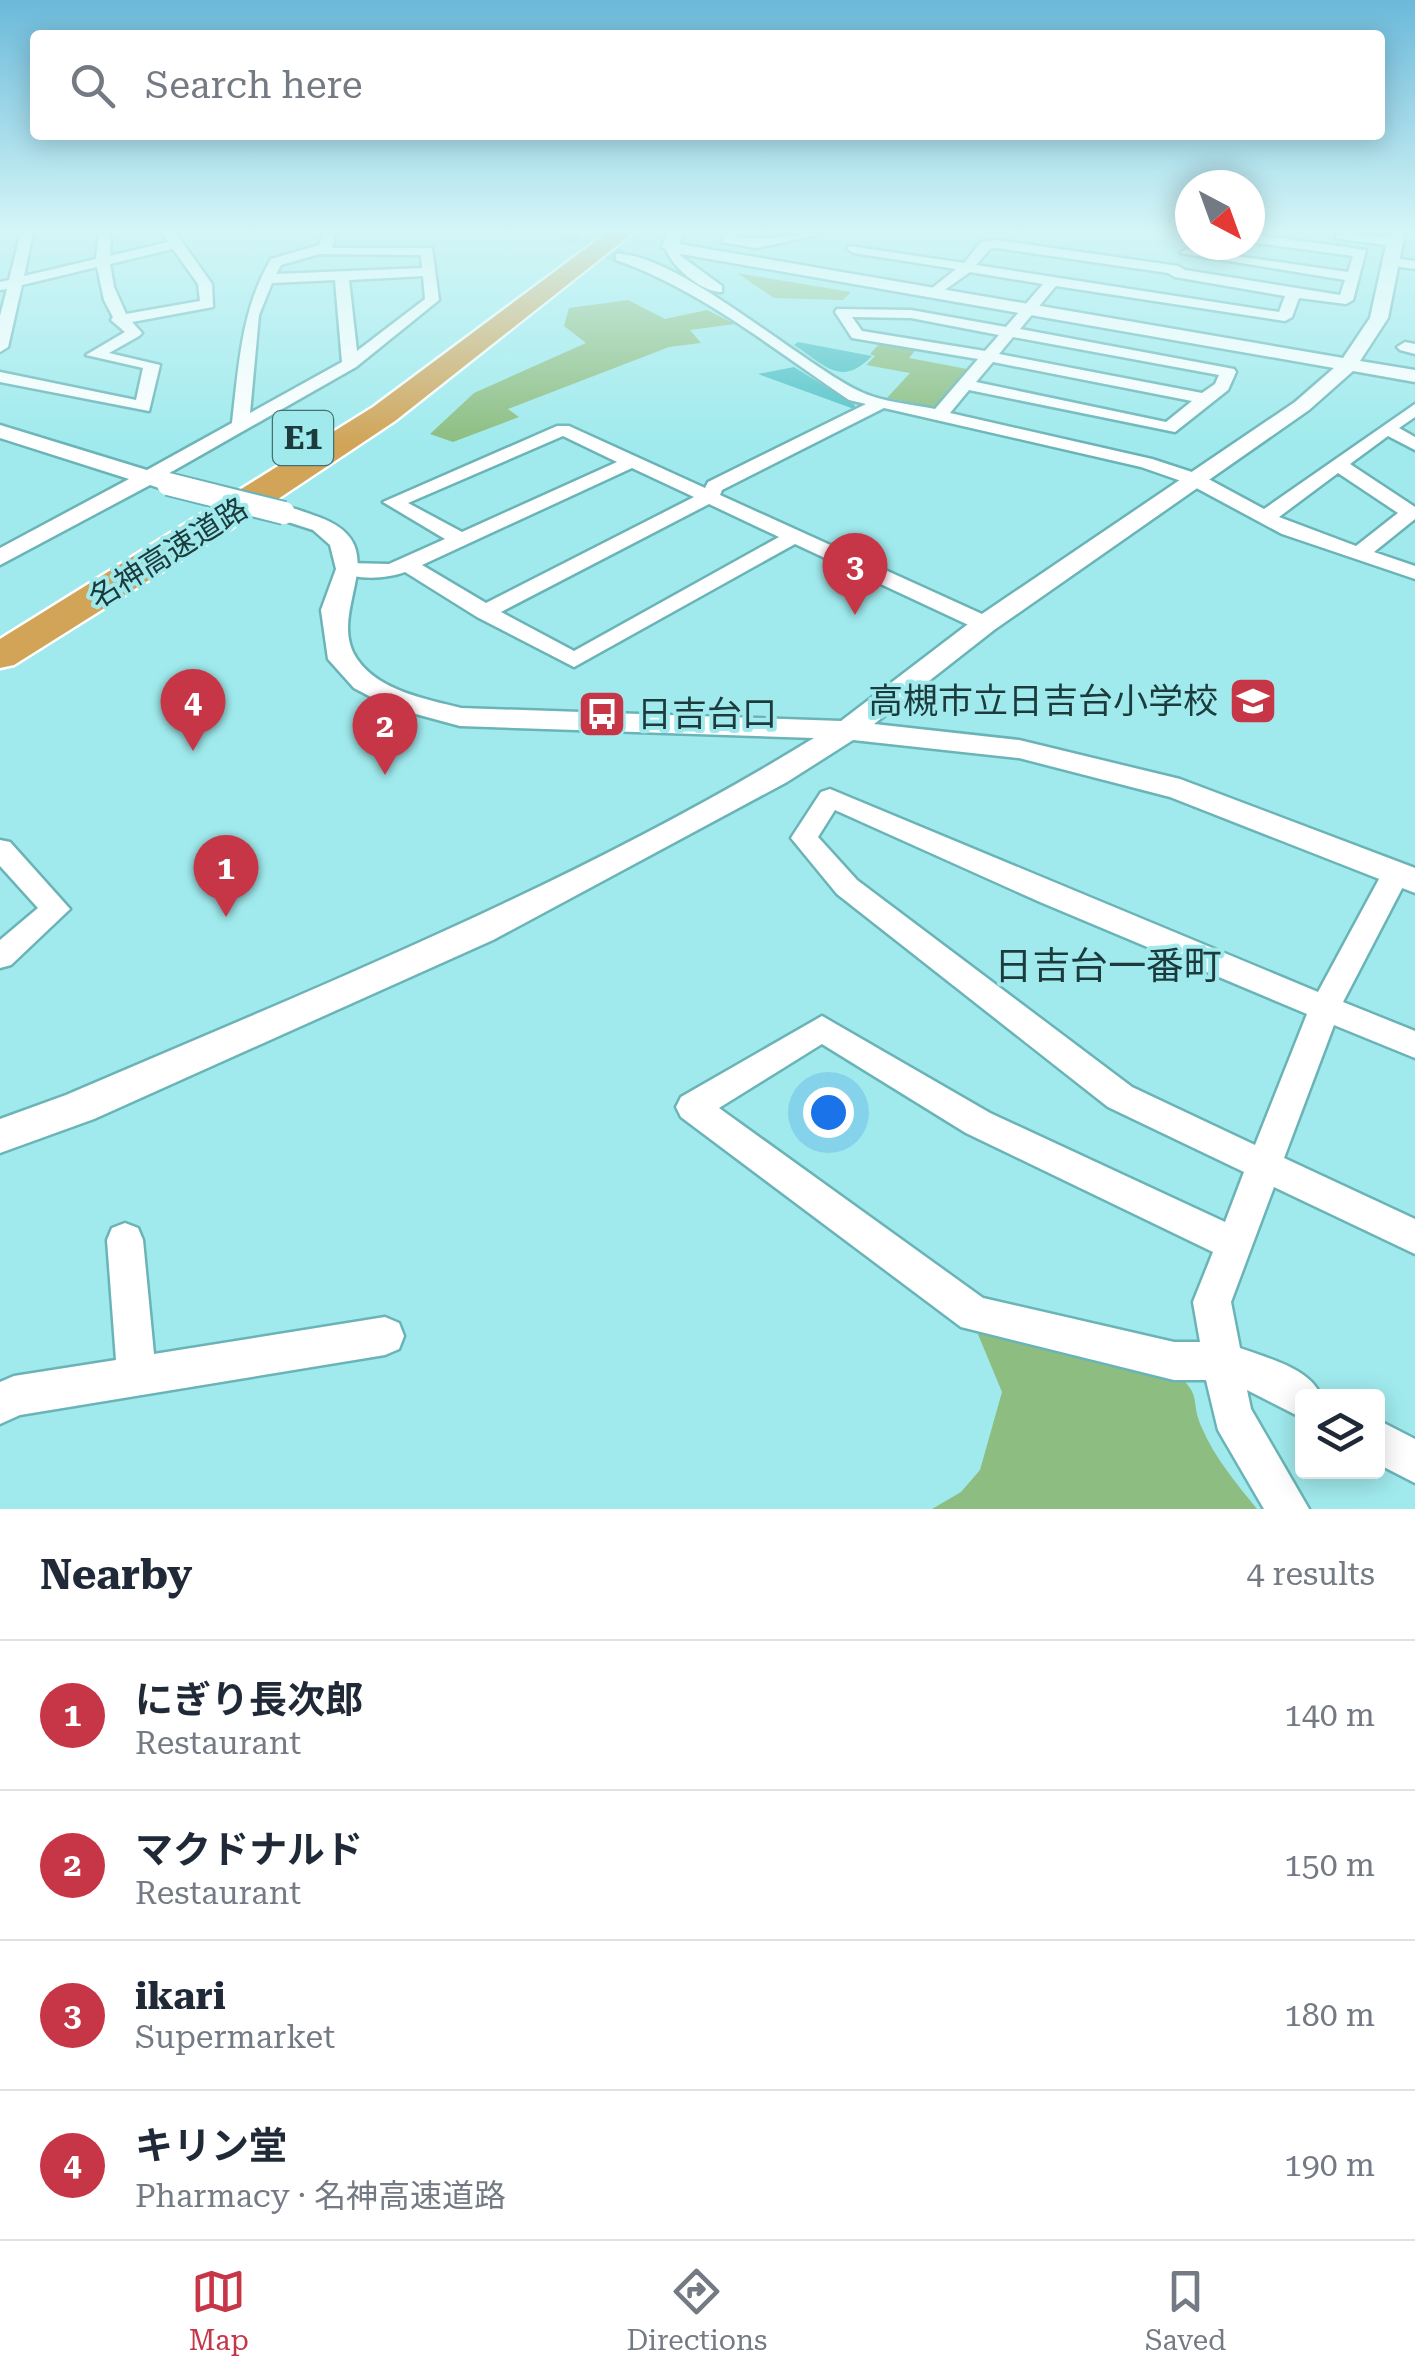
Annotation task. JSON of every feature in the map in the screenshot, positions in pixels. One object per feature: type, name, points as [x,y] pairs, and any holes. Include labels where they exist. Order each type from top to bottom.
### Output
[{"type":"highway","name":"名神高速道路","points":[[46,613],[355,404],[494,302]]},
{"type":"highway","name":"名神高速道路","points":[[46,613],[384,414],[541,302]]},
{"type":"highway","points":[[0,621],[46,613]]},
{"type":"highway","points":[[0,658],[46,613]]},
{"type":"street","points":[[0,376],[143,407],[152,365],[94,355],[134,333],[118,320],[113,302]]},
{"type":"street","points":[[118,320],[208,302]]},
{"type":"street","points":[[240,426],[252,315],[257,302]]},
{"type":"street","points":[[344,302],[350,364]]},
{"type":"street","points":[[0,558],[156,482],[240,426],[350,364],[429,302]]},
{"type":"street","points":[[714,302],[856,396],[1126,458],[1194,479],[1264,518],[1415,573]]},
{"type":"street","points":[[736,302],[784,338],[783,344],[777,346]]},
{"type":"street","points":[[996,302],[1415,376]]},
{"type":"street","points":[[940,414],[1033,302]]},
{"type":"street","points":[[1189,302],[1285,317],[1290,302]]},
{"type":"street","points":[[0,1136],[80,1107],[482,931],[776,775],[848,730],[985,624],[1302,406],[1348,365],[1379,318],[1384,302]]},
{"type":"street","points":[[0,343],[4,311]]},
{"type":"street","points":[[1126,458],[1222,386],[1228,372],[910,314],[842,312],[857,335],[894,338],[1204,399]]},
{"type":"street","points":[[966,384],[1169,428]]},
{"type":"street","points":[[485,612],[710,497],[715,486],[878,404]]},
{"type":"street","points":[[1264,518],[1340,466],[1406,438],[1415,409]]},
{"type":"street","points":[[461,540],[394,502],[563,430],[985,624]]},
{"type":"street","points":[[0,432],[156,482],[284,512],[321,525],[341,542],[348,568],[334,610],[342,660],[364,682],[400,701],[460,717],[848,730],[1019,749],[1180,789],[1405,878],[1325,1008],[1212,1302],[1232,1416],[1288,1509]]},
{"type":"street","points":[[348,568],[392,570],[408,565],[631,462]]},
{"type":"street","points":[[1340,466],[1413,514],[1359,554]]},
{"type":"street","points":[[408,565],[574,660],[795,536]]},
{"type":"street","points":[[1415,1045],[1050,895],[830,798],[804,838],[847,887],[1120,1097],[1415,1237]]},
{"type":"street","points":[[0,849],[56,909],[0,957]]},
{"type":"street","points":[[1232,1243],[978,1123],[822,1028],[694,1106],[974,1314],[1174,1361],[1221,1361],[1270,1379],[1295,1394]]},
{"type":"street","points":[[124,1240],[137,1376]]},
{"type":"street","points":[[0,1404],[14,1396],[385,1336]]},
{"type":"street","points":[[1385,1445],[1415,1462]]},
{"type":"green space","points":[[633,302],[665,319],[707,310],[735,324],[690,330],[701,343],[669,347],[508,409],[519,417],[453,442],[430,434],[474,393],[586,343],[564,326],[569,308]]},
{"type":"green space","points":[[882,341],[918,347],[909,358],[967,369],[935,407],[887,398],[910,373],[866,365]]},
{"type":"green space","points":[[975,1327],[1175,1372],[1193,1393],[1207,1439],[1257,1509],[932,1509],[961,1492],[980,1470],[1002,1392]]},
{"type":"water","points":[[798,342],[872,356],[861,366],[842,372],[815,360],[794,345]]},
{"type":"water","points":[[794,367],[855,405],[854,409],[758,374]]},
{"type":"place","name":"ikari","points":[[855,615]]},
{"type":"place","name":"高槻市立日吉台小学校","points":[[1253,701]]},
{"type":"place","name":"日吉台口","points":[[602,714]]},
{"type":"place","name":"キリン堂","points":[[193,751]]},
{"type":"place","name":"マクドナルド","points":[[385,775]]},
{"type":"place","name":"にぎり長次郎","points":[[226,917]]},
{"type":"district","name":"日吉台一番町","points":[[1108,966]]}]
